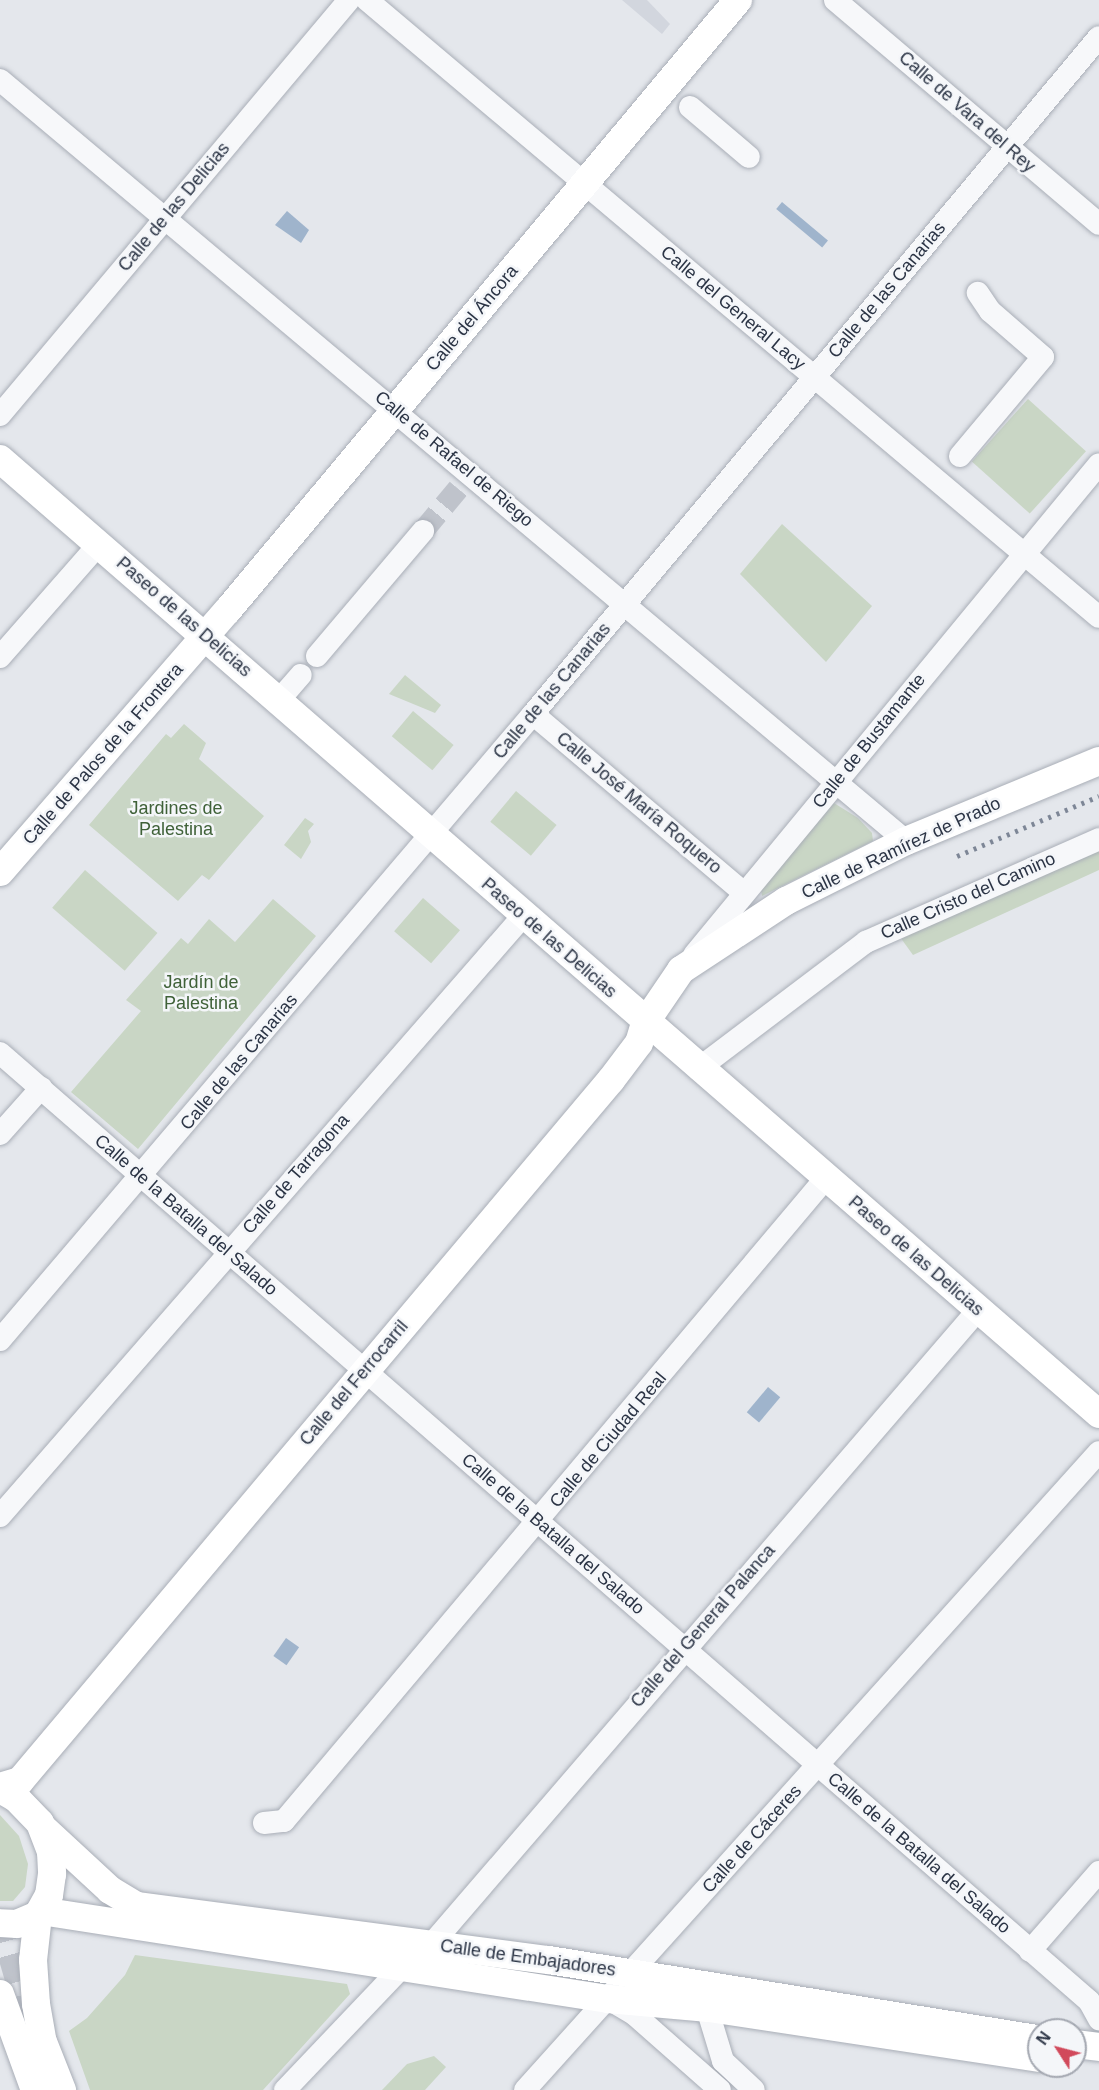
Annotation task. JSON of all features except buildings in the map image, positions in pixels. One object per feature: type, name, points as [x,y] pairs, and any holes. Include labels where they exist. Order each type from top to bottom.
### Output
[{"type":"main road","name":"Calle del Áncora","points":[[206,636],[738,0]]},
{"type":"main road","name":"Paseo de las Delicias","points":[[0,459],[206,636],[645,1023],[1099,1414]]},
{"type":"main road","name":"Calle de Palos de la Frontera","points":[[0,872],[206,636]]},
{"type":"main road","name":"Calle de Ramírez de Prado","points":[[681,970],[786,901],[906,841],[1099,761]]},
{"type":"main road","name":"Calle de Bustamante","points":[[645,1023],[681,970]]},
{"type":"main road","name":"Calle del Ferrocarril","points":[[0,1788],[20,1781],[56,1739],[364,1370],[611,1080],[639,1043],[645,1023]]},
{"type":"main road","name":"Calle del Ferrocarril","points":[[56,1739],[38,1785],[39,1822],[51,1852],[52,1874],[40,1913],[33,1960],[36,2004],[43,2042],[62,2090]]},
{"type":"main road","name":"Calle de Embajadores","points":[[0,1788],[110,1890],[137,1906],[633,1973],[1027,2037]]},
{"type":"main road","name":"Calle de Embajadores","points":[[40,1913],[608,1999],[709,2008],[1027,2056]]},
{"type":"main road","points":[[0,1923],[16,1924],[40,1913]]},
{"type":"main road","points":[[0,1994],[35,2090]]},
{"type":"street","name":"Calle de las Delicias","points":[[0,415],[350,0]]},
{"type":"street","name":"Calle del General Lacy","points":[[367,0],[1099,617]]},
{"type":"street","name":"Calle de Vara del Rey","points":[[835,0],[1099,224]]},
{"type":"street","name":"Calle de las Canarias","points":[[0,1341],[142,1177],[533,714],[1099,37]]},
{"type":"street","name":"Calle de Rafael de Riego","points":[[0,80],[397,410],[465,481],[625,604],[906,841]]},
{"type":"street","points":[[690,107],[749,157]]},
{"type":"street","points":[[960,456],[1043,357],[990,311],[978,293]]},
{"type":"street","name":"Calle de Bustamante","points":[[681,970],[1099,464]]},
{"type":"street","points":[[317,656],[423,531]]},
{"type":"street","points":[[0,657],[99,544]]},
{"type":"street","points":[[279,700],[301,675]]},
{"type":"street","name":"Calle José María Roquero","points":[[533,714],[744,893]]},
{"type":"street","name":"Calle Cristo del Camino","points":[[698,1069],[866,942],[1099,839]]},
{"type":"street","name":"Calle de Tarragona","points":[[0,1516],[523,916]]},
{"type":"street","name":"Calle de la Batalla del Salado","points":[[0,1053],[1089,2001],[1099,2019]]},
{"type":"street","points":[[0,1134],[41,1088]]},
{"type":"street","name":"Calle de Ciudad Real","points":[[264,1823],[284,1821],[585,1468],[825,1179]]},
{"type":"street","name":"Calle del General Palanca","points":[[431,1945],[684,1647],[978,1310]]},
{"type":"street","name":"Calle de Cáceres","points":[[525,2090],[633,1973],[1099,1452]]},
{"type":"street","points":[[1030,1951],[1099,1872]]},
{"type":"street","points":[[285,2090],[402,1967]]},
{"type":"street","points":[[675,1981],[701,1993],[709,2008],[713,2034],[723,2061],[754,2090]]},
{"type":"street","points":[[608,1999],[635,2014],[720,2090]]},
{"type":"shaded area","points":[[622,0],[647,0],[670,24],[662,34]]},
{"type":"green space","points":[[1028,399],[1086,451],[1030,514],[972,461]]},
{"type":"green space","points":[[782,524],[872,606],[826,662],[740,574]]},
{"type":"green space","points":[[405,675],[441,705],[435,713],[389,694]]},
{"type":"green space","points":[[413,711],[454,745],[432,770],[392,736]]},
{"type":"green space","name":"Jardines de Palestina","points":[[184,724],[206,743],[199,759],[264,816],[209,880],[202,875],[178,901],[89,825],[166,734],[171,738]]},
{"type":"green space","points":[[516,791],[557,825],[531,856],[490,822]]},
{"type":"green space","points":[[834,803],[858,818],[872,833],[873,841],[762,896],[761,889]]},
{"type":"green space","points":[[305,818],[314,824],[308,831],[311,842],[301,859],[284,845]]},
{"type":"green space","points":[[1099,851],[1099,870],[913,955],[900,937]]},
{"type":"green space","points":[[85,870],[157,933],[125,971],[52,908]]},
{"type":"green space","points":[[423,898],[460,930],[431,963],[394,931]]},
{"type":"green space","name":"Jardín de Palestina","points":[[273,899],[316,936],[138,1149],[71,1092],[141,1011],[126,1000],[181,938],[188,944],[209,919],[235,942]]},
{"type":"green space","points":[[0,1815],[19,1836],[28,1864],[25,1887],[13,1901],[0,1901]]},
{"type":"green space","points":[[135,1955],[347,1984],[350,1994],[263,2090],[90,2090],[69,2031],[87,2018],[125,1975]]},
{"type":"green space","points":[[434,2056],[446,2067],[425,2090],[382,2090],[407,2064]]},
{"type":"water","points":[[782,202],[828,241],[822,247],[776,209]]},
{"type":"water","points":[[287,211],[309,230],[301,243],[275,225]]},
{"type":"water","points":[[768,1387],[780,1397],[759,1423],[747,1412]]},
{"type":"water","points":[[286,1638],[299,1647],[286,1665],[273,1656]]},
{"type":"tunnel","points":[[423,531],[458,489]]},
{"type":"tunnel","points":[[0,1914],[33,2027]]},
{"type":"railway","points":[[957,856],[1099,796]]}]
